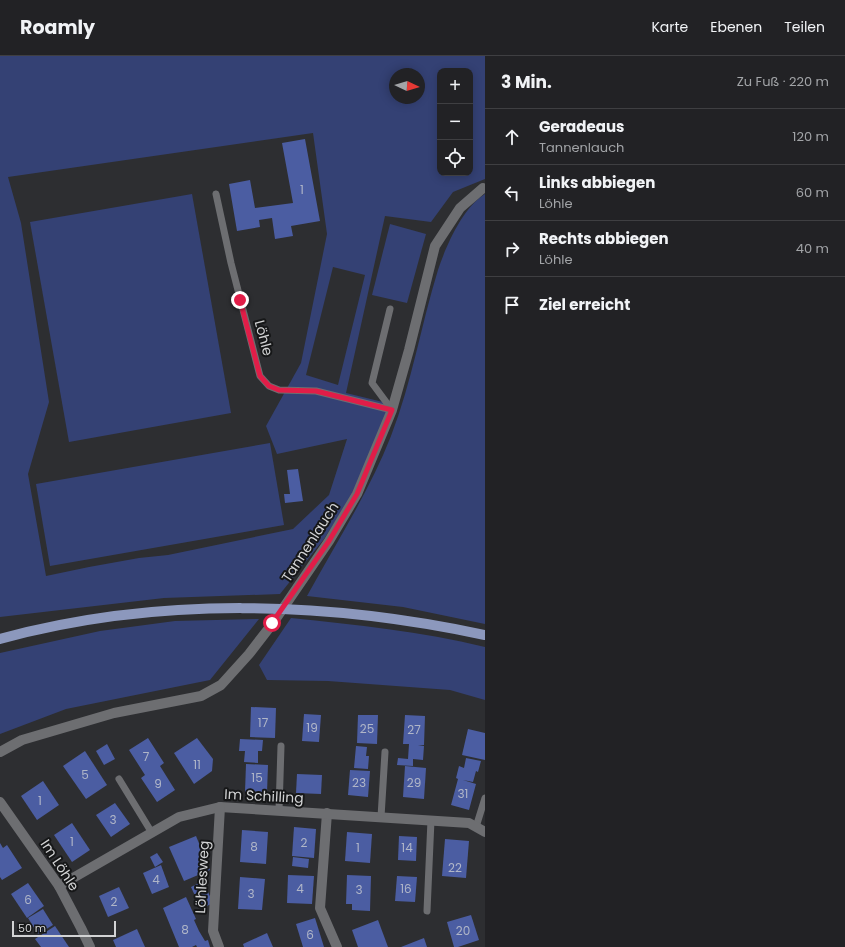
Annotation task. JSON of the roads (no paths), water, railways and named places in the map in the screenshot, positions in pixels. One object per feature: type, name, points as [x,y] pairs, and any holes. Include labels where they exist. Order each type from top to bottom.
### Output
[{"type":"main road","points":[[0,639],[83,621],[143,613],[205,609],[268,608],[367,615],[485,635]]},
{"type":"main road","points":[[0,632],[17,635]]},
{"type":"street","name":"Tannenlauch","points":[[0,752],[22,740],[114,713],[201,696],[221,684],[249,654],[329,541],[357,494],[392,410],[436,246],[460,208],[483,188]]},
{"type":"street","name":"Im Löhle","points":[[0,802],[59,886],[90,947]]},
{"type":"street","name":"Im Schilling","points":[[59,886],[179,817],[220,807],[469,823],[481,830]]},
{"type":"street","name":"Löhlesweg","points":[[219,947],[213,930],[220,807]]},
{"type":"street","points":[[327,813],[320,908],[337,947]]},
{"type":"lane","name":"Löhle","points":[[216,194],[231,263],[260,376],[269,386],[279,390],[316,391],[392,410]]},
{"type":"lane","points":[[390,309],[372,383],[392,410]]},
{"type":"lane","points":[[280,810],[281,746]]},
{"type":"lane","points":[[381,817],[385,752]]},
{"type":"lane","points":[[119,779],[152,832]]},
{"type":"lane","points":[[481,830],[485,798]]},
{"type":"lane","points":[[427,911],[431,820]]}]
